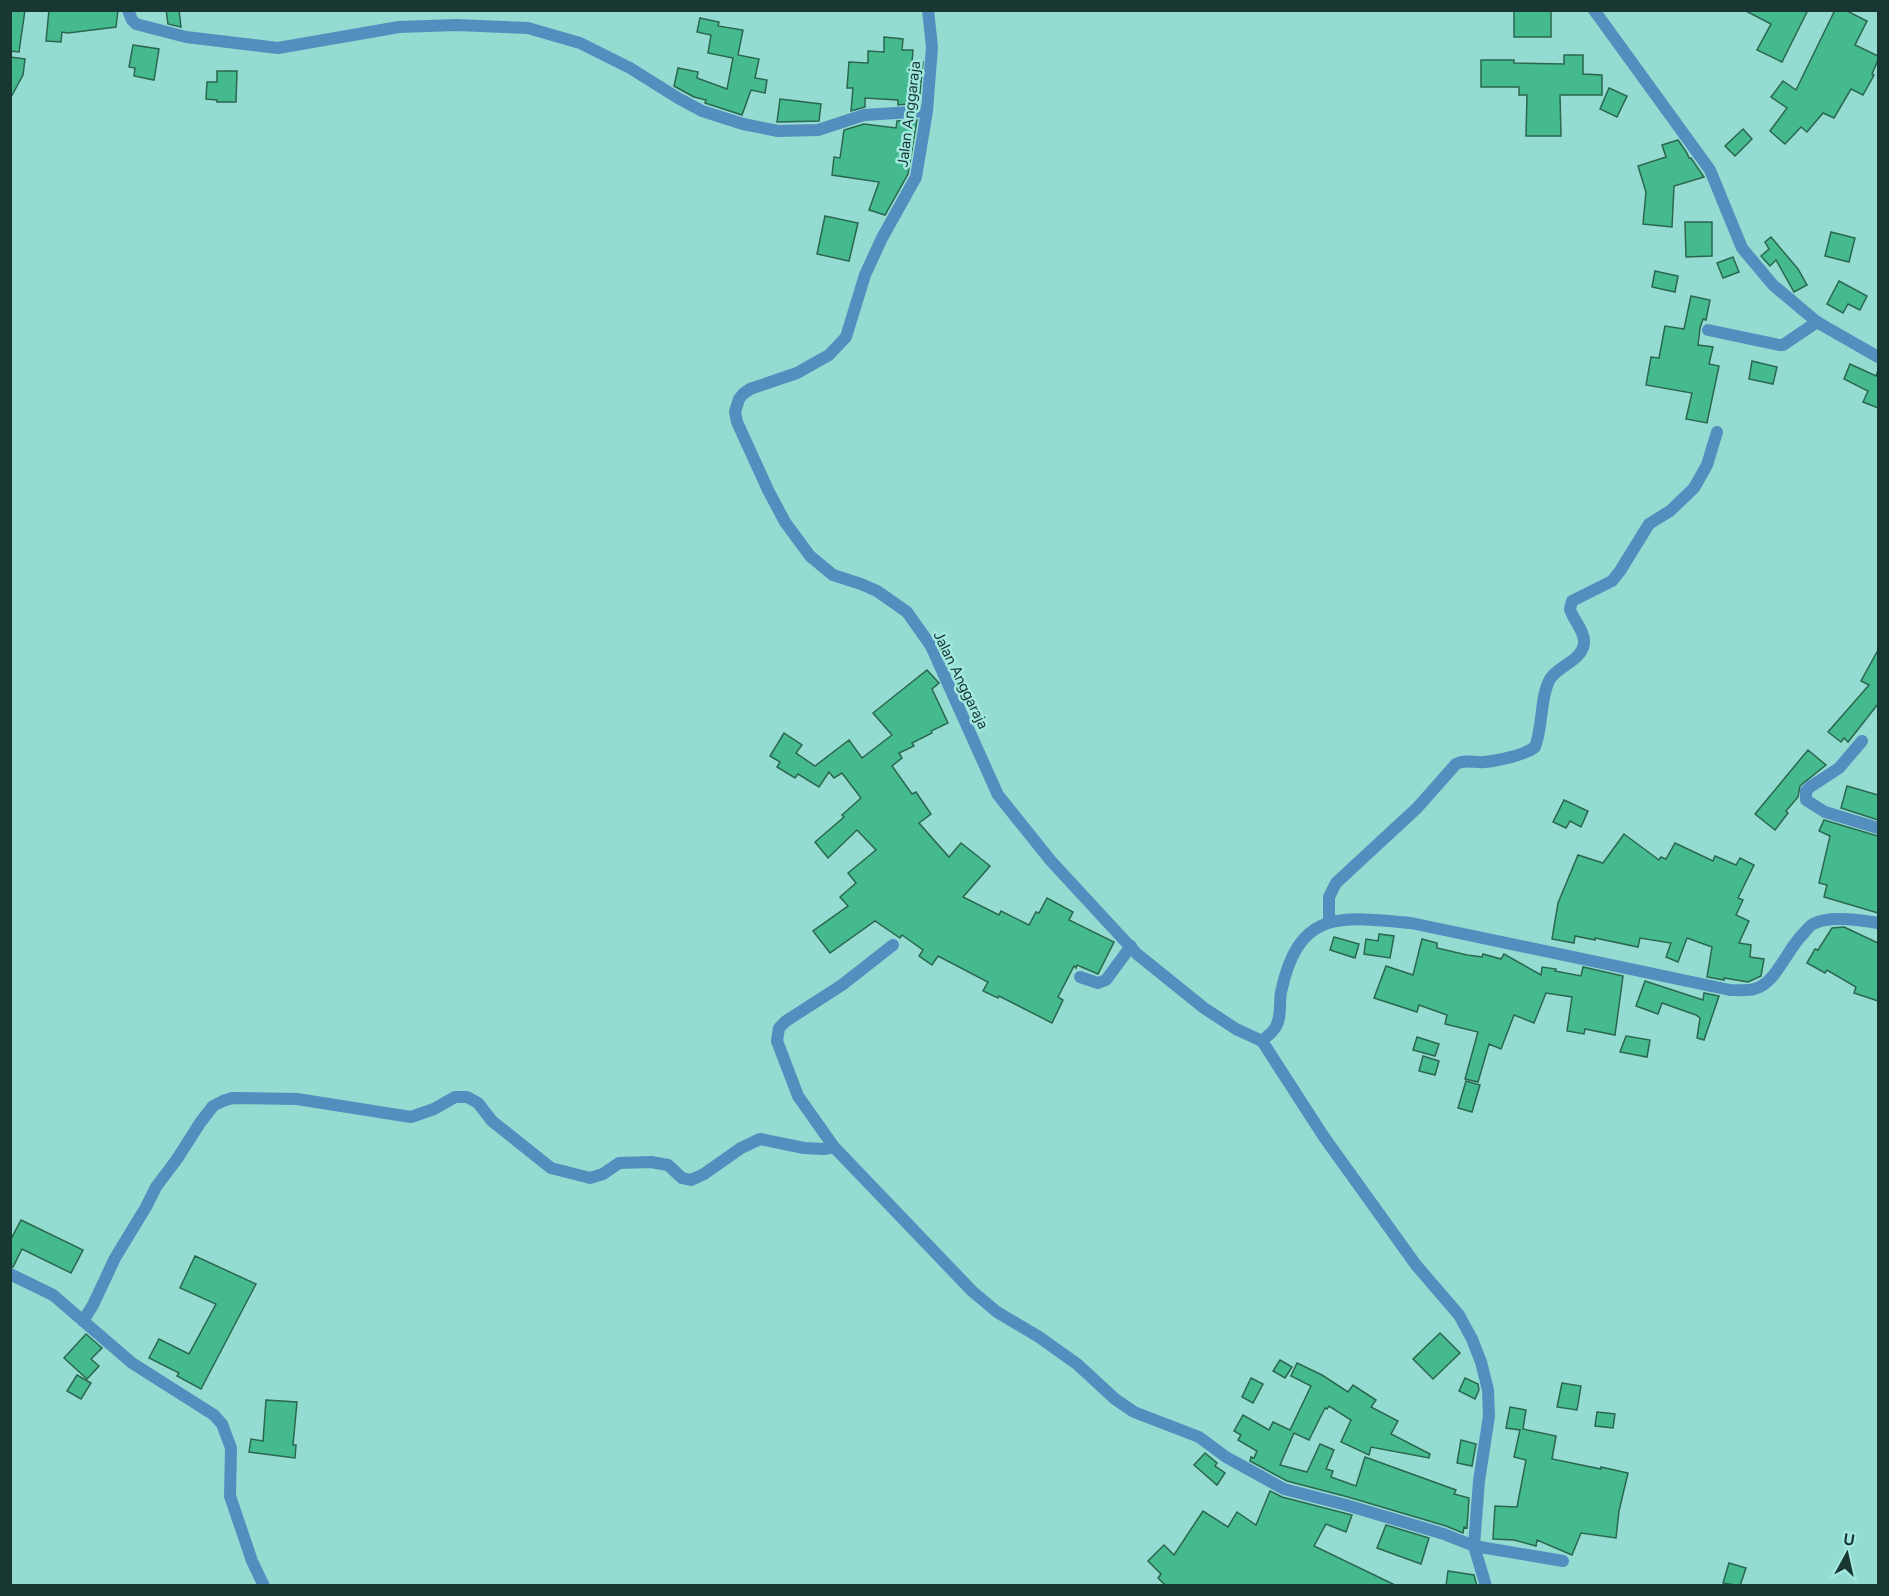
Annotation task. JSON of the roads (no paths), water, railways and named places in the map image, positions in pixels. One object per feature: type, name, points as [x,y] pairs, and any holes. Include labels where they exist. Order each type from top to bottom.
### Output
[{"type":"street","points":[[128,10],[136,24],[186,37],[278,48],[399,27],[456,25],[528,28],[580,43],[630,68],[702,111],[743,124],[778,131],[818,130],[864,114],[927,111]]},
{"type":"street","name":"Jalan Anggaraja","points":[[928,10],[932,47],[927,111],[916,177],[882,238],[865,275],[846,337],[828,355],[796,372],[750,389],[743,394],[735,412],[737,422],[785,522],[810,556],[833,575],[877,591],[907,612],[931,646],[998,795],[1051,861],[1131,946],[1204,1008],[1236,1029],[1262,1041]]},
{"type":"street","points":[[1594,10],[1710,170],[1742,248],[1773,285],[1817,322],[1878,357]]},
{"type":"street","points":[[1708,330],[1781,345],[1817,322]]},
{"type":"street","points":[[1329,922],[1329,897],[1336,883],[1417,808],[1456,764],[1462,761],[1486,762],[1527,752],[1534,747],[1549,681],[1558,670],[1577,657],[1583,649],[1584,638],[1570,609],[1572,601],[1612,581],[1649,525],[1667,513],[1694,488],[1707,465],[1717,432]]},
{"type":"street","points":[[1862,741],[1839,768],[1806,791],[1806,800],[1825,812],[1878,828]]},
{"type":"street","points":[[1486,1586],[1474,1546],[1479,1481],[1489,1416],[1488,1390],[1475,1347],[1459,1315],[1416,1265],[1324,1137],[1262,1041],[1276,1028],[1281,993],[1290,960],[1300,942],[1317,928],[1329,922],[1357,919],[1411,923],[1731,990],[1752,990],[1770,980],[1797,939],[1813,924],[1830,919],[1878,923]]},
{"type":"street","points":[[893,945],[842,985],[786,1021],[779,1028],[777,1041],[798,1095],[834,1147],[972,1291],[997,1311],[1077,1364],[1134,1412],[1199,1437],[1226,1457],[1284,1489],[1444,1534],[1474,1546],[1563,1561]]},
{"type":"street","points":[[1080,977],[1098,983],[1106,980],[1131,946]]},
{"type":"street","points":[[83,1321],[115,1258],[156,1186],[213,1106],[232,1098],[297,1099],[411,1117],[434,1109],[455,1097],[467,1097],[478,1103],[492,1121],[551,1168],[590,1178],[603,1174],[619,1163],[651,1162],[668,1165],[682,1178],[691,1180],[704,1174],[741,1148],[760,1139],[804,1148],[834,1147]]},
{"type":"street","points":[[10,1274],[53,1295],[132,1363],[214,1415],[222,1424],[231,1449],[230,1496],[252,1561],[264,1586]]}]
